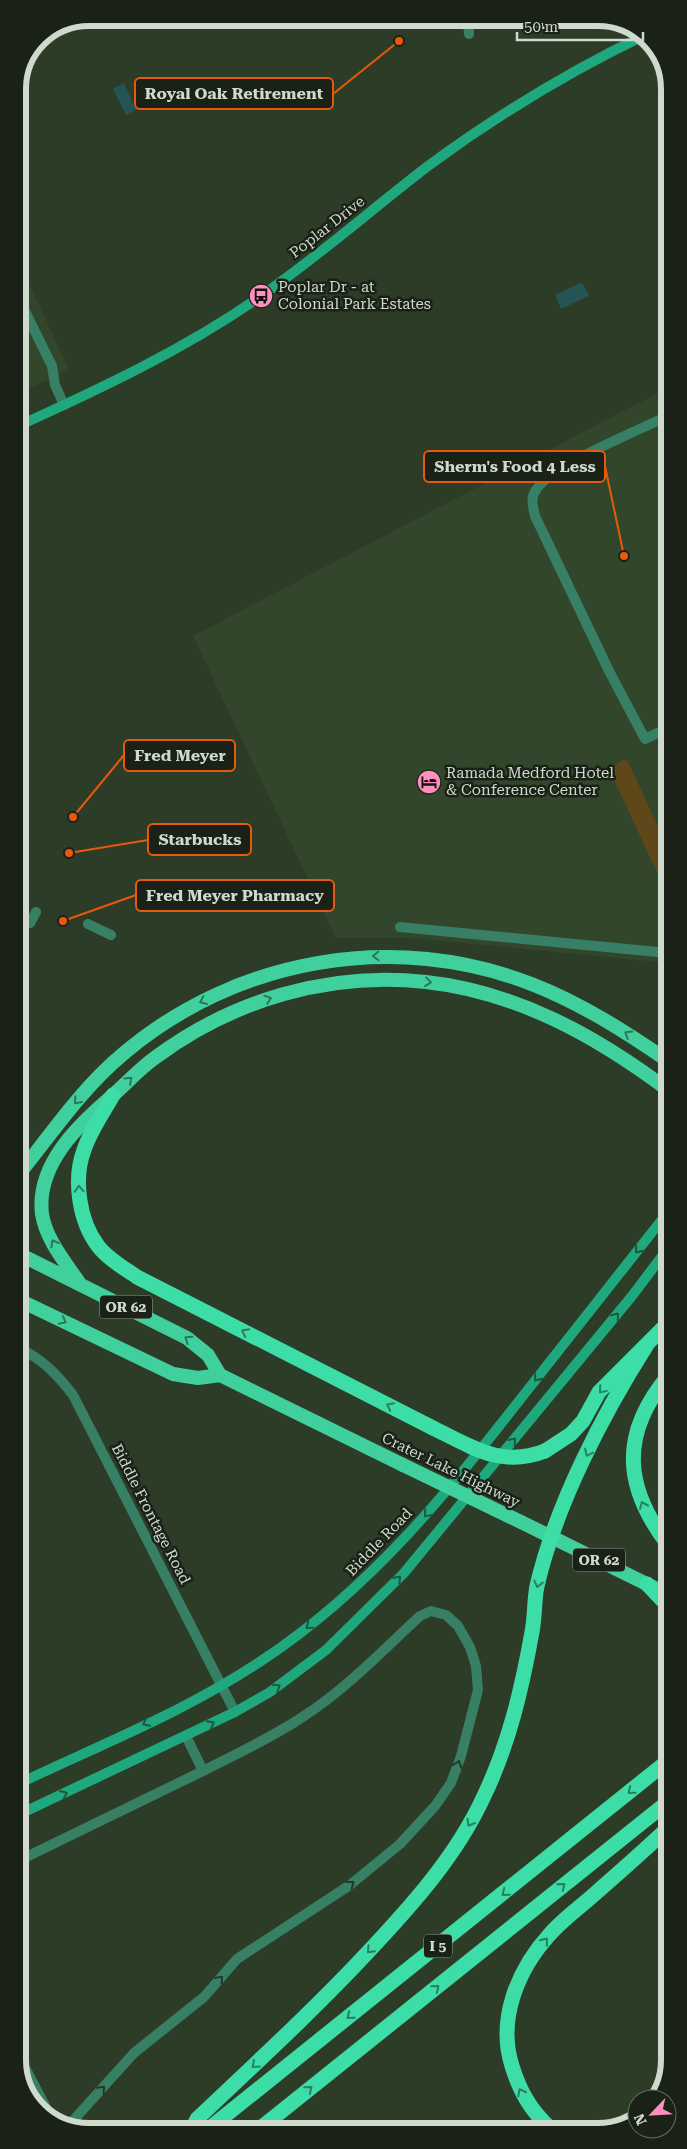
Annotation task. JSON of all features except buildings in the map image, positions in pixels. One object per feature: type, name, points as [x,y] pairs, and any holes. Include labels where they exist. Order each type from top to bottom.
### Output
[{"type":"highway","points":[[26,1165],[63,1116],[94,1082],[122,1054],[171,1018],[192,1006],[256,978],[317,962],[369,956],[406,957],[471,965],[502,974],[569,1000],[628,1034],[661,1056]]},
{"type":"highway","points":[[80,1284],[62,1258],[45,1224],[42,1206],[43,1186],[51,1166],[66,1144],[94,1110],[154,1058],[181,1039],[233,1012],[270,998],[320,985],[390,980],[454,986],[521,1004],[599,1042],[661,1085]]},
{"type":"highway","points":[[113,1095],[89,1137],[80,1165],[78,1186],[82,1209],[87,1228],[98,1247],[116,1263],[137,1277],[487,1454],[518,1458],[545,1451],[571,1434],[583,1421],[599,1392],[661,1330]]},
{"type":"highway","name":"Crater Lake Highway","points":[[26,1257],[188,1338],[208,1355],[220,1374],[661,1591]]},
{"type":"highway","name":"OR 62","points":[[26,1303],[173,1374],[198,1378],[220,1374]]},
{"type":"highway","points":[[195,2123],[197,2119],[295,2027],[379,1941],[414,1902],[463,1835],[484,1796],[512,1724],[533,1629],[536,1588],[552,1537],[569,1492],[614,1401],[648,1343]]},
{"type":"highway","points":[[661,1386],[648,1404],[641,1420],[634,1454],[633,1470],[636,1488],[645,1510],[661,1534]]},
{"type":"highway","points":[[647,1584],[661,1599]]},
{"type":"highway","name":"I 5","points":[[216,2123],[661,1766]]},
{"type":"highway","name":"I 5","points":[[267,2123],[661,1807]]},
{"type":"highway","points":[[544,2123],[527,2103],[518,2087],[508,2055],[506,2030],[510,2007],[517,1986],[529,1962],[550,1934],[661,1834]]},
{"type":"main road","name":"Poplar Drive","points":[[26,422],[124,377],[214,327],[261,296],[428,167],[506,111],[555,82],[636,39]]},
{"type":"main road","name":"Biddle Road","points":[[26,1780],[221,1686],[293,1639],[377,1569],[414,1529],[492,1436],[661,1221]]},
{"type":"main road","points":[[26,1811],[235,1712],[270,1692],[326,1650],[404,1573],[632,1296],[661,1256]]},
{"type":"street","points":[[468,26],[469,34]]},
{"type":"street","points":[[26,313],[52,366],[55,385],[64,405]]},
{"type":"street","points":[[661,419],[553,472],[534,491],[532,502],[535,516],[604,663],[645,738],[661,731]]},
{"type":"street","points":[[30,924],[36,912]]},
{"type":"street","points":[[88,924],[111,935]]},
{"type":"street","points":[[400,927],[661,952]]},
{"type":"street","name":"Biddle Frontage Road","points":[[26,1351],[34,1355],[57,1374],[73,1395],[235,1712]]},
{"type":"street","points":[[26,1857],[203,1771],[274,1734],[308,1713],[351,1680],[420,1616],[431,1611],[446,1615],[458,1626],[470,1647],[476,1666],[478,1690],[454,1774],[435,1806],[400,1844],[350,1885],[238,1959],[204,1997],[134,2053],[72,2121]]},
{"type":"street","points":[[186,1736],[203,1771]]},
{"type":"street","points":[[28,2073],[42,2101]]},
{"type":"shaded area","points":[[26,277],[69,369],[26,390]]},
{"type":"shaded area","points":[[661,391],[661,962],[412,938],[336,938],[193,636]]},
{"type":"shaded area","points":[[623,760],[628,761],[661,834],[661,881],[609,769]]},
{"type":"water","points":[[124,83],[136,110],[126,115],[113,89]]},
{"type":"water","points":[[582,282],[589,296],[561,309],[555,295]]},
{"type":"place","name":"Royal Oak Retirement","points":[[399,41]]},
{"type":"place","name":"Poplar Dr - at Colonial Park Estates","points":[[261,296]]},
{"type":"place","name":"Sherm's Food 4 Less","points":[[624,556]]},
{"type":"place","name":"Ramada Medford Hotel & Conference Center","points":[[429,782]]},
{"type":"place","name":"Fred Meyer","points":[[73,817]]},
{"type":"place","name":"Starbucks","points":[[69,853]]},
{"type":"place","name":"Fred Meyer Pharmacy","points":[[63,921]]}]
